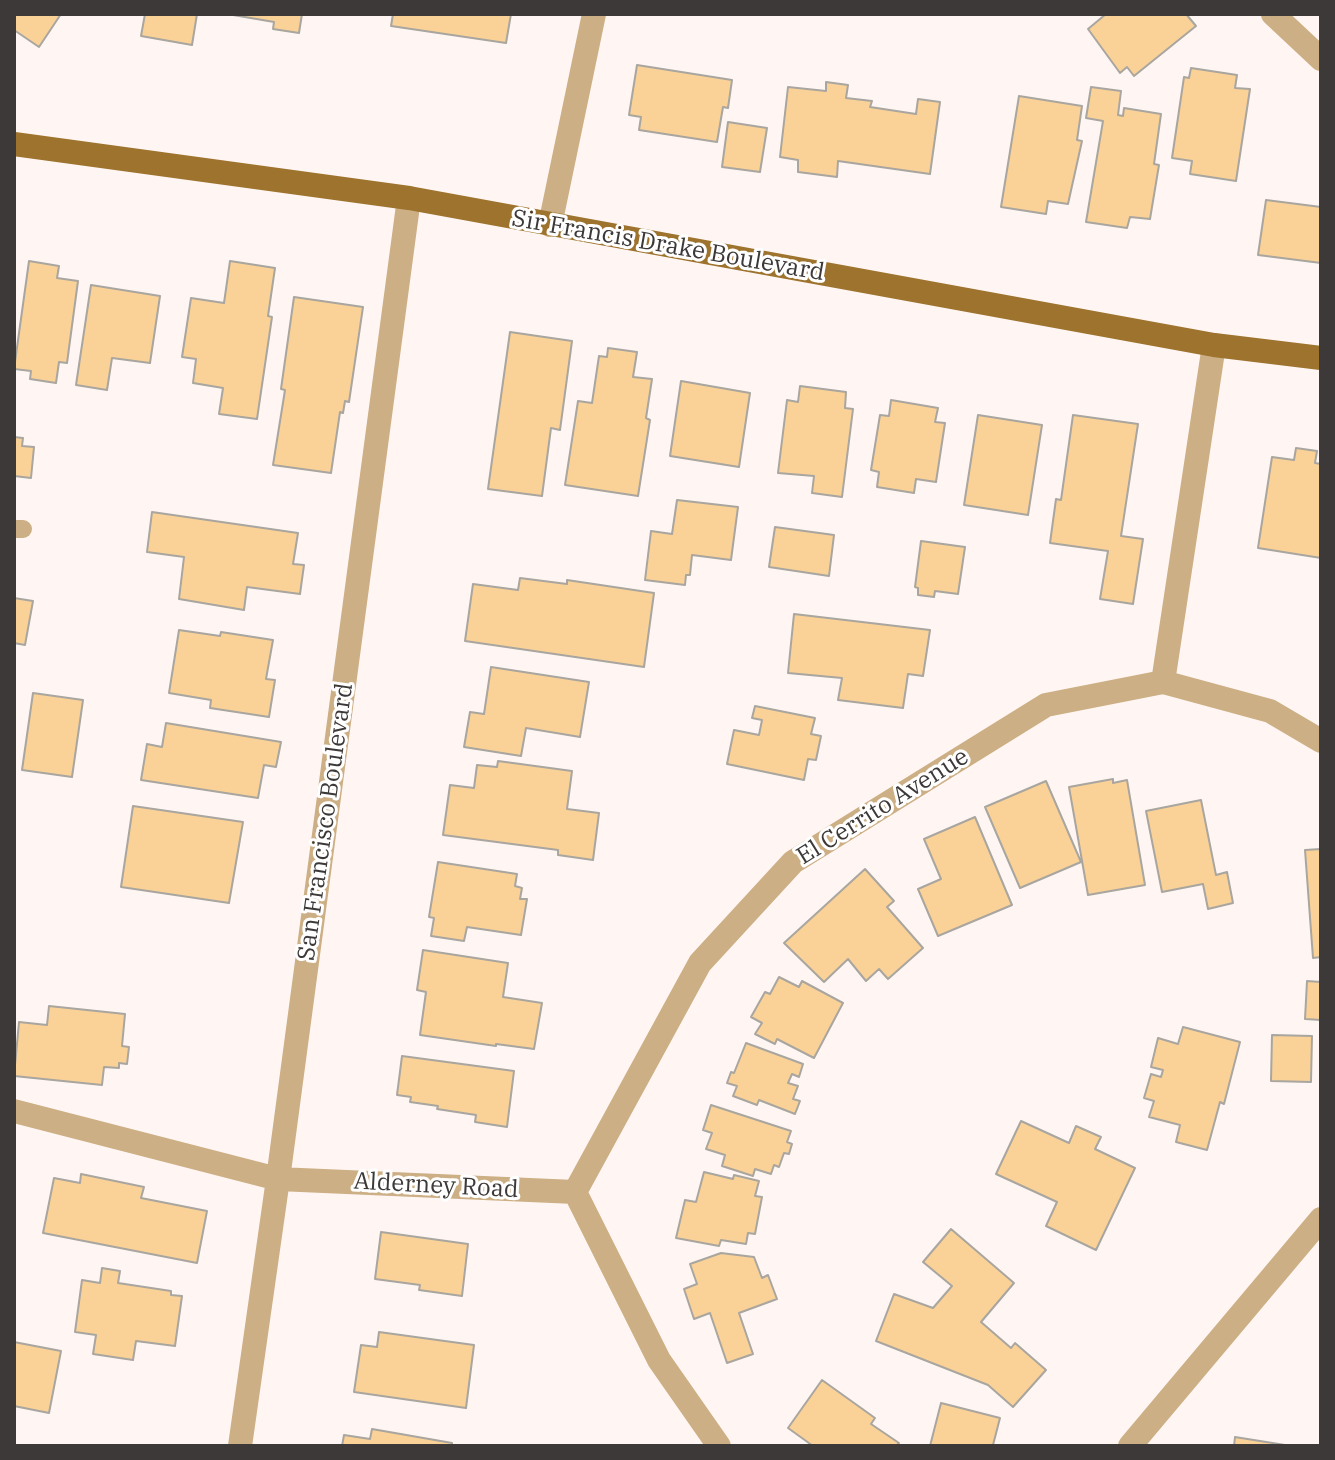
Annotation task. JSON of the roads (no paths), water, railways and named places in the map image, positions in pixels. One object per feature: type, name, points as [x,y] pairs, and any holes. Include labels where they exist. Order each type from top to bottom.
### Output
[{"type":"main road","name":"Sir Francis Drake Boulevard","points":[[14,144],[409,198],[1214,345],[1321,358]]},
{"type":"street","points":[[550,225],[594,14]]},
{"type":"street","points":[[1273,14],[1321,59]]},
{"type":"street","name":"San Francisco Boulevard","points":[[240,1446],[409,198]]},
{"type":"street","points":[[1163,682],[1214,345]]},
{"type":"street","name":"El Cerrito Avenue","points":[[575,1192],[700,963],[793,862],[1046,705],[1163,682],[1270,711],[1321,741]]},
{"type":"street","name":"Alderney Road","points":[[14,1111],[278,1179],[575,1192]]},
{"type":"street","points":[[575,1192],[659,1360],[719,1446]]},
{"type":"street","points":[[1130,1446],[1321,1219]]}]
